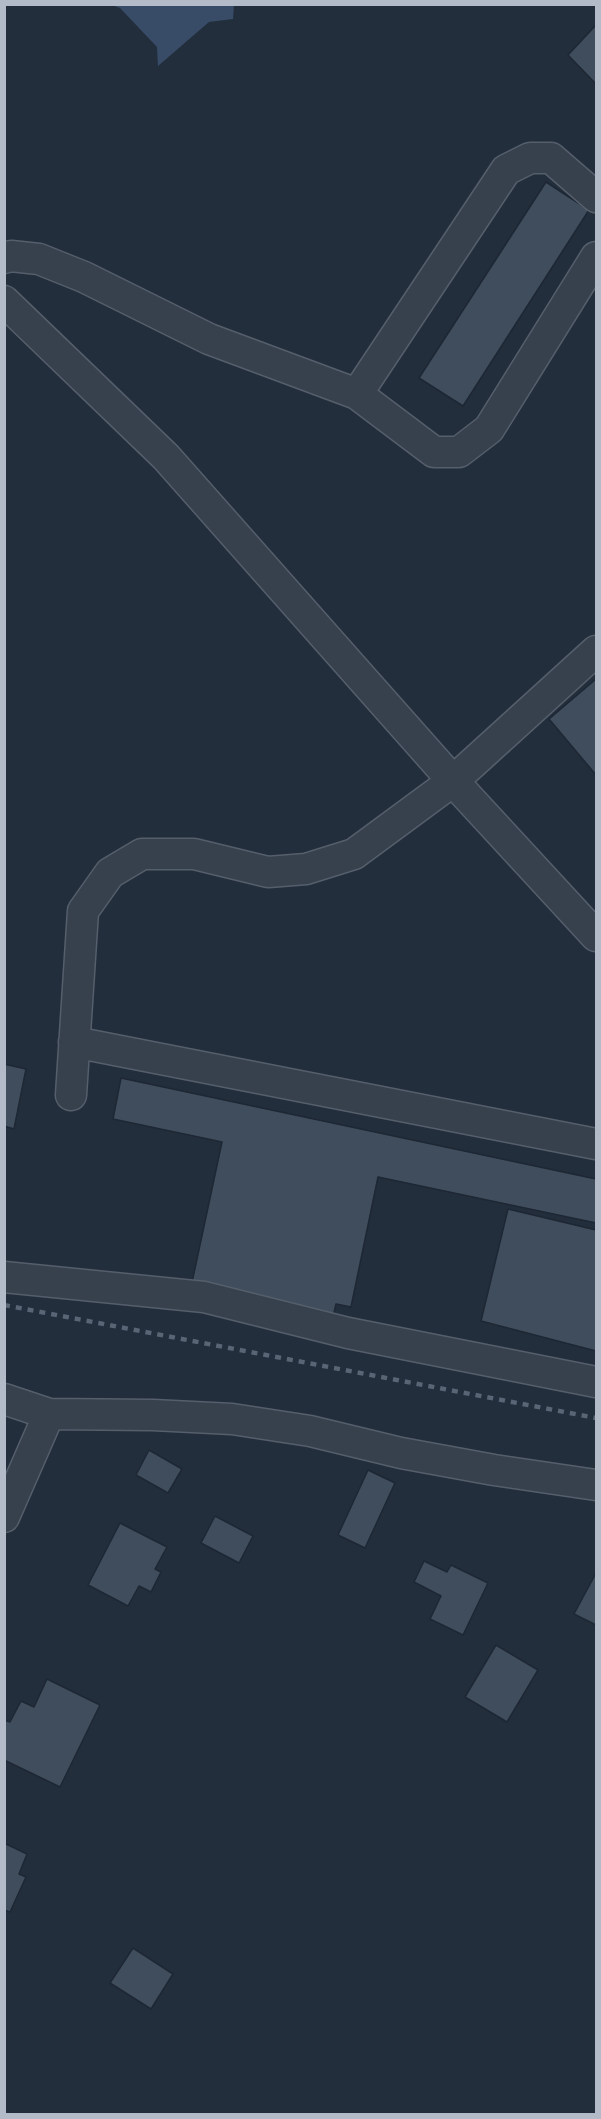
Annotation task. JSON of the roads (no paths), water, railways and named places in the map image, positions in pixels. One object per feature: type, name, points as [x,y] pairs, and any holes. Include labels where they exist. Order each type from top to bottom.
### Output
[{"type":"street","points":[[357,394],[506,170],[530,158],[551,158],[597,197]]},
{"type":"street","points":[[4,258],[11,256],[39,259],[84,277],[208,339],[357,394],[434,452],[459,452],[489,429],[597,257]]},
{"type":"street","points":[[4,301],[166,457],[453,781],[597,936]]},
{"type":"street","points":[[71,1095],[83,911],[110,873],[142,854],[194,854],[268,872],[306,869],[354,854],[453,781],[597,651]]},
{"type":"street","points":[[74,1042],[597,1144]]},
{"type":"street","points":[[4,1277],[204,1297],[348,1333],[597,1382]]},
{"type":"street","points":[[4,1399],[49,1414],[153,1415],[232,1419],[310,1431],[401,1453],[482,1468],[597,1485]]},
{"type":"street","points":[[4,1517],[49,1414]]},
{"type":"water","points":[[112,5],[234,5],[233,19],[209,22],[158,66],[157,47],[120,8]]},
{"type":"railway","points":[[4,1305],[596,1418]]}]
